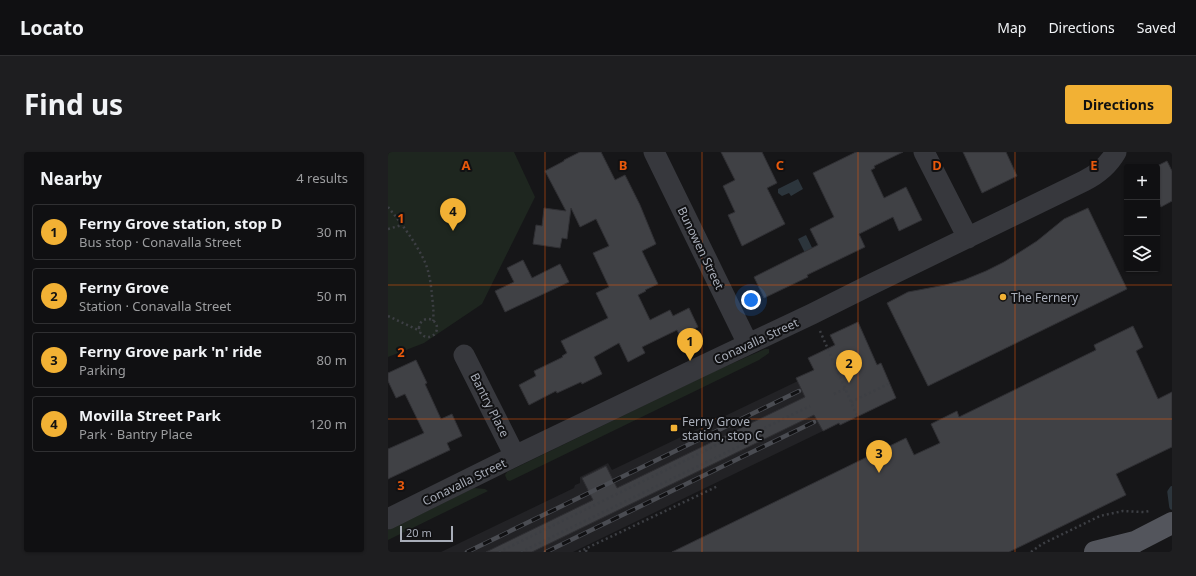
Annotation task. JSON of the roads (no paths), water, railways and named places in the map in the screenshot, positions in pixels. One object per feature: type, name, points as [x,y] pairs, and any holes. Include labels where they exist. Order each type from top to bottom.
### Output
[{"type":"main road","points":[[1095,552],[1128,547],[1172,523]]},
{"type":"street","name":"Bunowen Street","points":[[654,152],[748,344]]},
{"type":"street","points":[[924,152],[968,238]]},
{"type":"street","name":"Conavalla Street","points":[[388,519],[515,456],[812,314],[1097,175],[1106,167],[1116,152]]},
{"type":"street","name":"Bantry Place","points":[[464,355],[515,456]]},
{"type":"waterway","points":[[1172,489],[1170,492],[1172,507]]},
{"type":"railway","points":[[467,552],[799,391]]},
{"type":"railway","points":[[546,552],[814,422]]},
{"type":"place","name":"Movilla Street Park","points":[[453,231]]},
{"type":"place","name":"The Fernery","points":[[1003,297]]},
{"type":"place","name":"Ferny Grove station, stop D","points":[[690,361]]},
{"type":"place","name":"Ferny Grove","points":[[849,383]]},
{"type":"place","name":"Ferny Grove station, stop C","points":[[674,428]]},
{"type":"place","name":"Ferny Grove park 'n' ride","points":[[879,473]]}]
